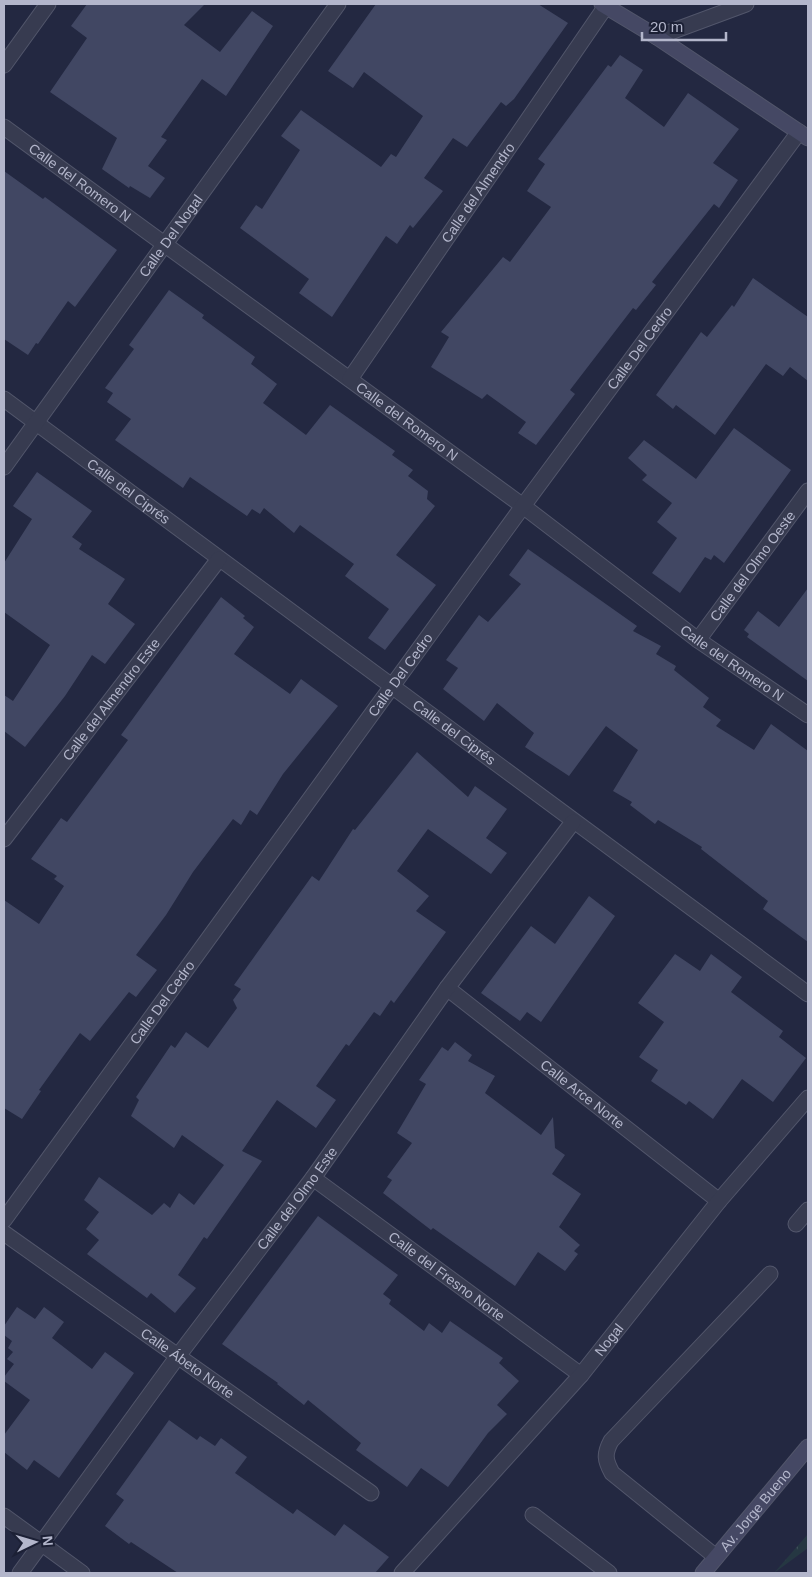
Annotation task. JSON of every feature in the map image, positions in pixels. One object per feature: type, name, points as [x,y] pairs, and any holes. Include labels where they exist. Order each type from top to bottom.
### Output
[{"type":"street","points":[[4,66],[48,4]]},
{"type":"street","name":"Calle Del Nogal","points":[[4,467],[338,4]]},
{"type":"street","points":[[657,37],[746,4]]},
{"type":"street","points":[[604,5],[657,37],[804,135]]},
{"type":"street","name":"Calle del Almendro","points":[[350,379],[604,5]]},
{"type":"street","name":"Calle del Romero N","points":[[4,127],[523,506],[698,640],[808,715]]},
{"type":"street","name":"Calle Del Cedro","points":[[4,1220],[523,506],[804,135]]},
{"type":"street","name":"Calle del Ciprés","points":[[4,399],[573,822],[808,994]]},
{"type":"street","name":"Calle del Olmo Oeste","points":[[698,640],[808,491]]},
{"type":"street","name":"Calle del Almendro Este","points":[[4,839],[219,559]]},
{"type":"street","name":"Calle del Olmo Este","points":[[20,1573],[40,1542],[313,1178],[447,988],[573,822]]},
{"type":"street","name":"Calle Arce Norte","points":[[447,988],[719,1201]]},
{"type":"street","name":"Nogal","points":[[402,1573],[581,1375],[719,1201],[808,1098]]},
{"type":"street","name":"Calle del Fresno Norte","points":[[313,1178],[581,1375]]},
{"type":"street","points":[[796,1224],[808,1210]]},
{"type":"street","name":"Calle Ábeto Norte","points":[[4,1233],[371,1493]]},
{"type":"street","points":[[716,1557],[612,1473],[606,1462],[606,1452],[611,1441],[770,1274]]},
{"type":"street","name":"Av. Jorge Bueno","points":[[702,1573],[808,1447]]},
{"type":"street","points":[[4,1516],[82,1573]]},
{"type":"street","points":[[532,1516],[608,1573]]},
{"type":"green space","points":[[808,1534],[808,1548],[774,1573]]},
{"type":"building","points":[[87,4],[205,4],[184,25],[220,52],[252,11],[273,26],[226,96],[202,79],[161,137],[167,140],[148,166],[165,178],[150,198],[130,186],[129,188],[102,169],[117,138],[50,92],[87,38],[71,26]]},
{"type":"building","points":[[376,4],[538,4],[568,23],[514,99],[506,106],[501,102],[467,147],[453,138],[424,178],[443,191],[413,228],[410,225],[397,244],[386,236],[332,317],[299,293],[309,279],[240,228],[256,205],[262,209],[300,150],[281,136],[301,110],[381,167],[391,154],[396,157],[423,116],[364,72],[353,88],[328,71]]},
{"type":"building","points":[[620,55],[643,70],[625,98],[664,127],[688,93],[739,129],[713,163],[738,180],[719,208],[714,204],[652,282],[656,285],[636,310],[633,308],[570,390],[575,394],[536,445],[518,433],[526,422],[487,394],[482,399],[431,367],[449,337],[441,332],[503,257],[510,262],[551,207],[527,191],[545,164],[538,159],[608,65],[611,67]]},
{"type":"building","points":[[4,171],[43,199],[45,197],[117,250],[75,307],[68,301],[28,355],[4,339]]},
{"type":"building","points":[[753,278],[808,317],[808,381],[790,367],[783,376],[766,364],[715,435],[676,405],[673,409],[656,395],[701,332],[707,337],[732,305],[734,307]]},
{"type":"building","points":[[169,290],[204,315],[202,318],[255,357],[251,364],[277,384],[263,403],[306,435],[330,405],[395,451],[392,455],[413,470],[408,476],[428,491],[427,499],[435,506],[396,555],[436,585],[385,650],[368,638],[389,609],[345,576],[354,564],[300,525],[294,533],[264,508],[260,514],[252,509],[247,516],[190,477],[183,488],[115,440],[131,419],[107,402],[113,393],[105,388],[134,349],[129,345]]},
{"type":"building","points":[[734,428],[791,470],[724,563],[714,555],[711,560],[705,557],[680,593],[652,573],[677,538],[657,522],[672,503],[642,480],[647,475],[628,458],[644,440],[696,479]]},
{"type":"building","points":[[37,472],[92,511],[72,537],[82,544],[79,549],[125,579],[108,604],[135,624],[105,664],[92,655],[65,696],[25,747],[4,731],[4,695],[13,701],[50,645],[4,612],[4,563],[32,519],[13,506]]},
{"type":"building","points":[[528,549],[637,626],[633,631],[661,646],[656,654],[676,666],[674,670],[709,698],[703,707],[721,720],[716,726],[754,750],[771,724],[808,751],[808,942],[763,909],[768,901],[701,849],[702,847],[658,820],[655,824],[630,805],[632,802],[613,791],[638,750],[606,726],[569,776],[525,747],[534,733],[497,703],[484,721],[443,689],[458,668],[446,660],[479,615],[488,622],[521,584],[509,575]]},
{"type":"building","points":[[808,588],[808,681],[747,637],[749,634],[744,630],[758,611],[779,627]]},
{"type":"building","points":[[221,597],[245,616],[243,618],[254,627],[234,654],[290,694],[301,679],[338,706],[283,774],[257,815],[250,810],[241,825],[233,819],[193,872],[166,915],[136,955],[157,970],[136,997],[129,992],[90,1041],[80,1033],[39,1090],[41,1091],[22,1119],[4,1108],[4,900],[39,924],[64,886],[54,879],[57,876],[31,859],[61,818],[67,822],[128,740],[121,735]]},
{"type":"building","points":[[417,752],[468,797],[475,786],[507,809],[486,838],[507,853],[491,874],[428,829],[397,871],[429,896],[416,911],[446,932],[394,1003],[391,1000],[380,1016],[374,1012],[349,1046],[346,1044],[316,1086],[336,1100],[316,1128],[277,1100],[242,1151],[262,1161],[207,1239],[204,1237],[178,1275],[196,1288],[175,1313],[151,1293],[147,1298],[87,1254],[99,1240],[86,1229],[99,1212],[84,1200],[99,1177],[152,1215],[164,1203],[170,1208],[179,1193],[194,1205],[224,1165],[182,1135],[174,1148],[131,1116],[139,1100],[136,1097],[171,1045],[175,1048],[186,1032],[208,1048],[237,1008],[233,1000],[241,989],[234,985],[312,876],[319,881],[353,829],[355,830]]},
{"type":"building","points":[[589,896],[615,916],[541,1022],[527,1012],[520,1021],[481,993],[531,926],[555,944]]},
{"type":"building","points":[[675,954],[700,971],[711,954],[742,977],[731,992],[783,1031],[779,1037],[806,1058],[773,1102],[742,1079],[713,1119],[689,1101],[686,1105],[651,1081],[658,1070],[639,1057],[664,1022],[638,1003]]},
{"type":"building","points":[[455,1042],[472,1055],[468,1061],[495,1076],[485,1093],[541,1135],[553,1117],[555,1148],[565,1155],[552,1174],[581,1194],[559,1227],[580,1245],[574,1251],[578,1254],[565,1271],[538,1252],[515,1286],[433,1228],[431,1230],[383,1193],[392,1180],[387,1177],[412,1143],[397,1133],[426,1084],[419,1080],[442,1047],[448,1051]]},
{"type":"building","points":[[318,1216],[398,1275],[383,1294],[391,1300],[389,1304],[424,1331],[429,1323],[442,1333],[450,1321],[503,1358],[499,1363],[519,1381],[497,1405],[507,1414],[488,1433],[448,1487],[421,1468],[407,1487],[356,1450],[361,1443],[308,1400],[304,1405],[278,1383],[222,1344]]},
{"type":"building","points":[[17,1307],[35,1319],[44,1307],[64,1322],[52,1338],[92,1369],[105,1352],[134,1373],[59,1478],[34,1460],[27,1470],[4,1452],[4,1435],[30,1400],[4,1381],[4,1377],[14,1364],[7,1359],[13,1352],[8,1348],[12,1341],[4,1335],[4,1326]]},
{"type":"building","points":[[169,1420],[197,1440],[200,1436],[215,1446],[221,1438],[247,1457],[235,1473],[293,1514],[297,1509],[335,1536],[344,1524],[389,1557],[375,1573],[178,1573],[131,1542],[129,1544],[105,1526],[124,1500],[116,1494]]}]
